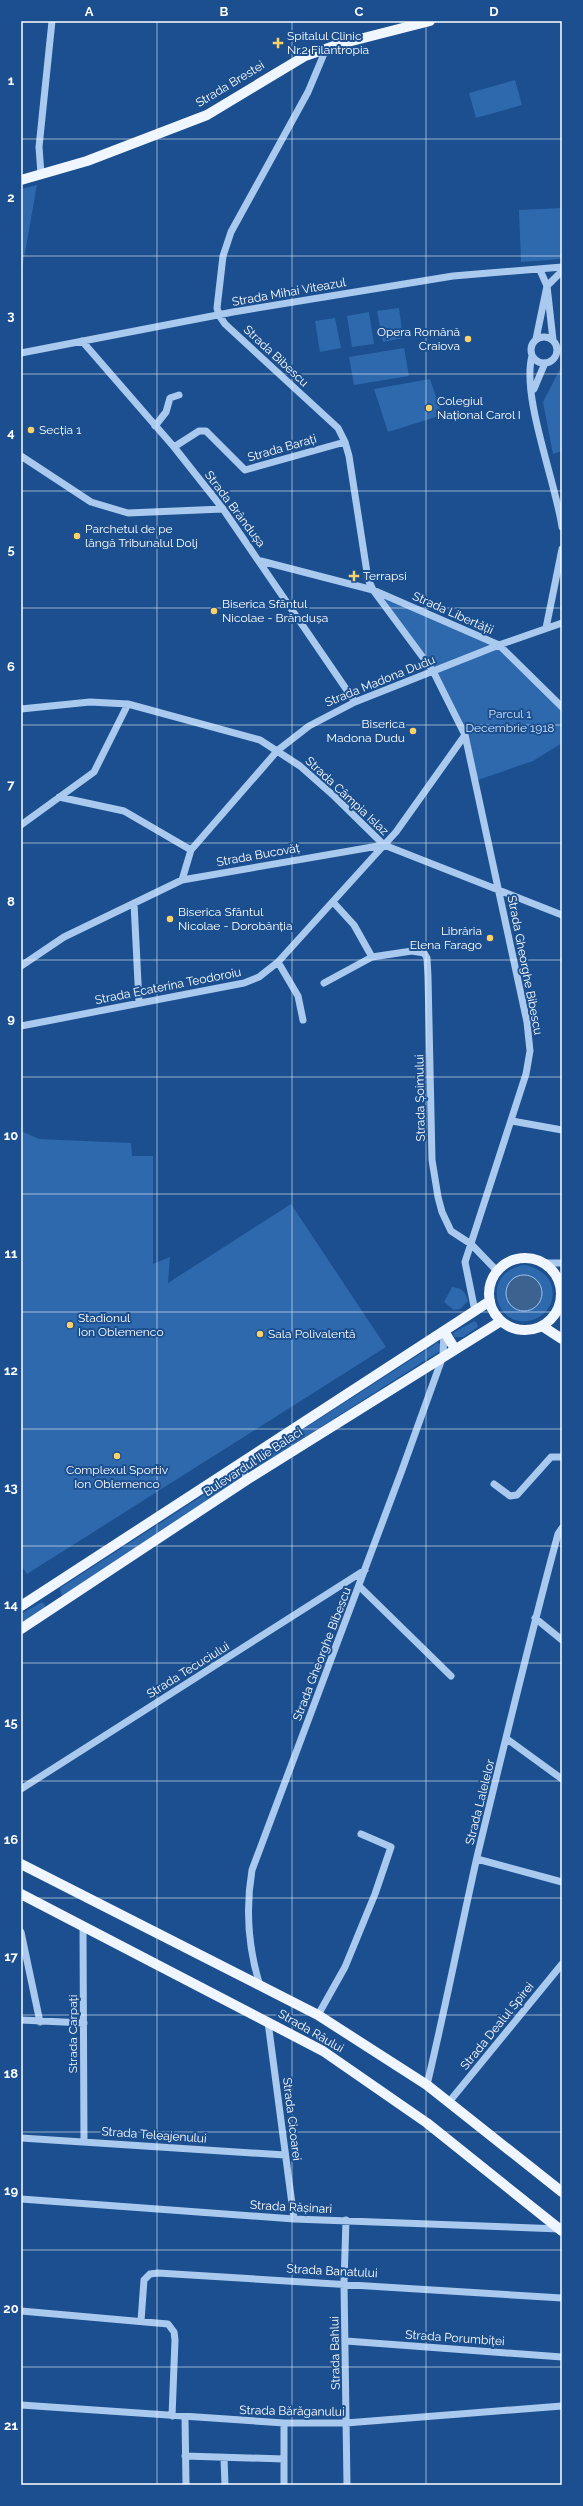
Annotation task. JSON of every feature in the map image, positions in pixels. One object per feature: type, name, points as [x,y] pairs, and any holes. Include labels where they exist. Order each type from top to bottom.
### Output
[{"type":"main road","name":"Strada Brestei","points":[[21,180],[87,161],[207,114],[295,61],[326,48],[430,21]]},
{"type":"main road","points":[[524,1258],[543,1263],[561,1280],[561,1305],[553,1316],[542,1326],[525,1330],[509,1326],[502,1321],[492,1308],[490,1301],[490,1285],[497,1271],[505,1264],[524,1258]]},
{"type":"main road","name":"Bulevardul Ilie Balaci","points":[[21,1606],[490,1301]]},
{"type":"main road","name":"Bulevardul Ilie Balaci","points":[[21,1629],[248,1480],[443,1356],[502,1321]]},
{"type":"main road","points":[[542,1326],[562,1338]]},
{"type":"main road","points":[[444,1331],[455,1349]]},
{"type":"main road","name":"Strada Râului","points":[[21,1864],[260,1987],[318,2015],[427,2085],[562,2192]]},
{"type":"main road","name":"Strada Râului","points":[[21,1894],[323,2050],[427,2123],[561,2230]]},
{"type":"street","points":[[41,174],[38,147],[52,21]]},
{"type":"street","points":[[219,315],[216,308],[219,282],[223,256],[231,232],[308,92],[326,48]]},
{"type":"street","name":"Strada Mihai Viteazul","points":[[21,353],[219,315],[453,276],[562,267]]},
{"type":"street","points":[[532,356],[537,362],[545,363],[554,359],[560,351],[553,340],[547,286],[540,270]]},
{"type":"street","points":[[562,271],[547,286],[536,339],[532,344],[532,399],[562,527]]},
{"type":"street","name":"Strada Bibescu","points":[[219,315],[338,428],[345,442],[368,579],[373,590],[433,672]]},
{"type":"street","points":[[536,339],[545,336],[553,340]]},
{"type":"street","name":"Strada Brândușa","points":[[82,342],[174,447],[223,509],[261,561],[355,702]]},
{"type":"street","points":[[532,399],[535,383],[545,363]]},
{"type":"street","points":[[155,426],[166,412],[170,398],[179,395]]},
{"type":"street","name":"Strada Barați","points":[[174,447],[199,432],[206,431],[245,470],[345,442]]},
{"type":"street","points":[[21,456],[91,502],[128,513],[223,509]]},
{"type":"street","points":[[546,628],[562,549]]},
{"type":"street","name":"Strada Libertății","points":[[261,561],[373,590],[499,645]]},
{"type":"street","name":"Strada Madona Dudu","points":[[182,880],[191,850],[278,750],[309,726],[355,702],[499,645],[562,623]]},
{"type":"street","points":[[499,645],[562,707]]},
{"type":"street","name":"Strada Gheorghe Bibescu","points":[[433,672],[465,735],[527,1022],[530,1051],[526,1074],[512,1121],[465,1262],[475,1311]]},
{"type":"street","points":[[554,699],[562,697]]},
{"type":"street","name":"Strada Câmpia Islaz","points":[[21,709],[97,702],[128,704],[260,740],[278,750],[334,796],[384,845],[500,892],[562,915]]},
{"type":"street","points":[[21,824],[94,772],[128,704]]},
{"type":"street","points":[[384,845],[394,835],[465,735]]},
{"type":"street","points":[[59,797],[124,811],[191,850]]},
{"type":"street","name":"Strada Bucovăț","points":[[21,966],[64,936],[182,880],[384,845]]},
{"type":"street","name":"Strada Ecaterina Teodoroiu","points":[[21,1026],[244,983],[259,977],[278,962],[384,845]]},
{"type":"street","points":[[333,902],[354,925],[372,956]]},
{"type":"street","points":[[134,903],[139,1003]]},
{"type":"street","name":"Strada Șoimului","points":[[324,983],[372,956],[421,951],[427,958],[434,1176],[446,1220],[452,1231],[471,1244],[497,1271]]},
{"type":"street","points":[[278,962],[298,996],[303,1020]]},
{"type":"street","points":[[512,1121],[562,1130]]},
{"type":"street","points":[[543,1263],[562,1263]]},
{"type":"street","name":"Strada Gheorghe Bibescu","points":[[260,1987],[252,1960],[248,1928],[247,1900],[252,1870],[365,1570],[443,1356],[444,1331]]},
{"type":"street","points":[[494,1484],[510,1496],[517,1495],[551,1457],[562,1457]]},
{"type":"street","points":[[238,1466],[248,1480]]},
{"type":"street","name":"Strada Lalelelor","points":[[427,2085],[447,2004],[477,1859],[535,1618],[558,1534],[562,1528]]},
{"type":"street","name":"Strada Tecuciului","points":[[21,1789],[365,1570]]},
{"type":"street","points":[[359,1586],[451,1676]]},
{"type":"street","points":[[535,1618],[562,1640]]},
{"type":"street","points":[[506,1739],[562,1779]]},
{"type":"street","points":[[318,2015],[345,1967],[373,1900],[391,1847],[361,1834]]},
{"type":"street","points":[[477,1859],[562,1882]]},
{"type":"street","name":"Strada Carpați","points":[[83,1927],[84,2142]]},
{"type":"street","points":[[21,1932],[40,2022]]},
{"type":"street","name":"Strada Dealul Spirei","points":[[449,2102],[562,1964]]},
{"type":"street","points":[[21,2020],[84,2023]]},
{"type":"street","name":"Strada Cicoarei","points":[[268,2022],[294,2219]]},
{"type":"street","name":"Strada Teleajenului","points":[[21,2138],[285,2155]]},
{"type":"street","name":"Strada Rășinari","points":[[21,2199],[294,2219],[561,2230]]},
{"type":"street","name":"Strada Bahlui","points":[[346,2220],[344,2283],[347,2485]]},
{"type":"street","name":"Strada Banatului","points":[[141,2321],[144,2280],[150,2274],[344,2283],[562,2298]]},
{"type":"street","points":[[21,2311],[168,2324],[174,2332],[175,2340],[172,2416]]},
{"type":"street","name":"Strada Porumbiței","points":[[346,2341],[562,2357]]},
{"type":"street","name":"Strada Bărăganului","points":[[21,2405],[185,2418],[284,2423],[346,2423],[562,2406]]},
{"type":"street","points":[[185,2418],[186,2485]]},
{"type":"street","points":[[284,2423],[284,2485]]},
{"type":"street","points":[[185,2456],[284,2459]]},
{"type":"street","points":[[224,2458],[225,2485]]},
{"type":"green space","points":[[515,80],[522,105],[476,118],[469,93]]},
{"type":"green space","points":[[37,185],[21,275],[21,189]]},
{"type":"green space","points":[[562,208],[562,259],[521,262],[519,210]]},
{"type":"green space","points":[[399,308],[403,338],[383,342],[377,311]]},
{"type":"green space","points":[[369,312],[374,344],[352,347],[347,316]]},
{"type":"green space","points":[[335,318],[341,348],[320,352],[315,321]]},
{"type":"green space","points":[[404,348],[409,376],[354,385],[349,357]]},
{"type":"green space","points":[[562,365],[562,451],[553,454],[543,402]]},
{"type":"green space","points":[[430,379],[442,415],[388,432],[374,389]]},
{"type":"green space","name":"Parcul 1 Decembrie 1918","points":[[378,596],[499,645],[562,708],[562,743],[533,761],[475,781],[466,735],[442,684]]},
{"type":"green space","name":"Complexul Sportiv Ion Oblemenco","points":[[21,1131],[39,1139],[131,1143],[132,1156],[153,1156],[153,1264],[170,1257],[168,1283],[291,1204],[386,1347],[27,1574],[21,1565]]},
{"type":"green space","points":[[523,1265],[530,1266],[542,1272],[547,1277],[552,1288],[553,1295],[550,1306],[543,1314],[535,1319],[522,1321],[511,1318],[503,1311],[498,1301],[497,1290],[500,1280],[509,1271]],"holes":[[[531,1276],[541,1288],[541,1295],[540,1301],[536,1306],[523,1311],[515,1309]]]},
{"type":"green space","points":[[452,1287],[463,1291],[467,1298],[468,1301],[460,1309],[454,1310],[444,1302]]},
{"type":"green space","points":[[474,1321],[477,1323],[478,1327],[463,1337],[454,1337],[453,1333]]},
{"type":"green space","points":[[437,1343],[441,1344],[440,1351],[258,1467],[256,1465],[256,1462],[260,1457]]},
{"type":"green space","points":[[239,1472],[246,1475],[63,1596],[61,1594],[60,1588]]},
{"type":"green space","points":[[42,1602],[45,1605],[44,1609],[21,1624],[21,1614]]},
{"type":"shaded area","points":[[528,1275],[537,1280],[541,1286],[541,1300],[537,1306],[528,1311],[520,1311],[511,1306],[507,1300],[506,1289],[511,1280],[517,1276]]},
{"type":"place","name":"Spitalul Clinic Nr.2 Filantropia","points":[[278,43]]},
{"type":"place","name":"Opera Română Craiova","points":[[468,339]]},
{"type":"place","name":"Colegiul Național Carol I","points":[[429,408]]},
{"type":"place","name":"Secția 1","points":[[31,430]]},
{"type":"place","name":"Parchetul de pe lângă Tribunalul Dolj","points":[[77,536]]},
{"type":"place","name":"Terrapsi","points":[[354,576]]},
{"type":"place","name":"Biserica Sfântul Nicolae - Brândușa","points":[[214,611]]},
{"type":"place","name":"Biserica Madona Dudu","points":[[413,731]]},
{"type":"place","name":"Biserica Sfântul Nicolae - Dorobănția","points":[[170,919]]},
{"type":"place","name":"Librăria Elena Farago","points":[[490,938]]},
{"type":"place","name":"Stadionul Ion Oblemenco","points":[[70,1325]]},
{"type":"place","name":"Sala Polivalentă","points":[[260,1334]]},
{"type":"place","name":"Complexul Sportiv Ion Oblemenco","points":[[117,1456]]}]
